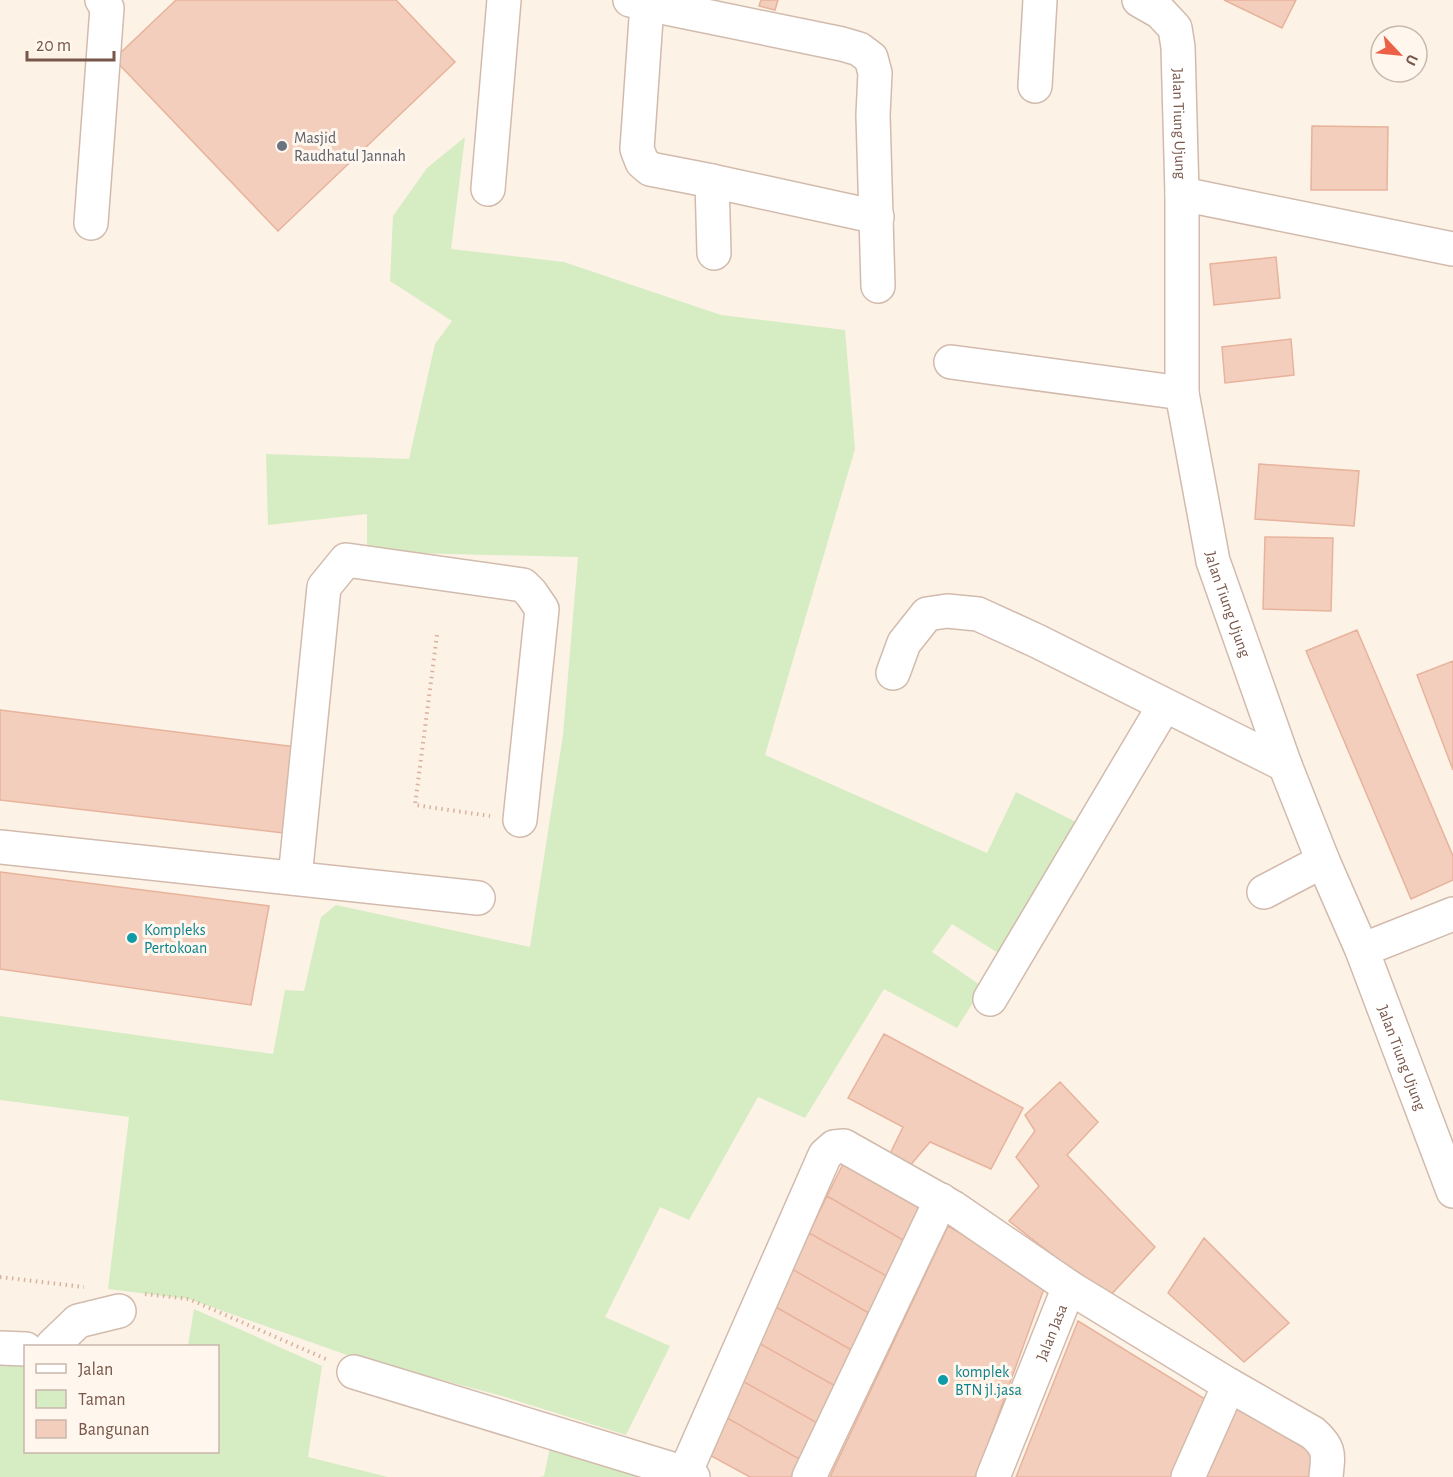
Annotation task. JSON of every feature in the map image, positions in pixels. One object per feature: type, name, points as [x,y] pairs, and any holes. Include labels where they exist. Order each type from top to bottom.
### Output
[{"type":"street","points":[[91,223],[108,8],[102,0]]},
{"type":"street","points":[[488,189],[504,0]]},
{"type":"street","points":[[1035,86],[1040,0]]},
{"type":"street","name":"Jalan Tiung Ujung","points":[[1139,0],[1160,12],[1175,28],[1178,48],[1182,194],[1182,393],[1213,561],[1285,765],[1323,861],[1362,950],[1453,1191]]},
{"type":"street","points":[[877,217],[650,169],[642,162],[637,149],[639,2],[842,44],[860,49],[871,58],[875,74],[873,115],[877,217],[878,286]]},
{"type":"street","points":[[712,181],[714,253]]},
{"type":"street","points":[[1182,194],[1453,249]]},
{"type":"street","points":[[951,362],[1182,393]]},
{"type":"street","points":[[295,878],[324,588],[346,560],[523,585],[542,609],[520,820]]},
{"type":"street","points":[[893,673],[904,643],[927,614],[947,611],[978,614],[1037,641],[1285,765]]},
{"type":"street","points":[[990,999],[1164,706]]},
{"type":"street","points":[[0,847],[478,898]]},
{"type":"street","points":[[1264,892],[1323,861]]},
{"type":"street","points":[[1362,950],[1453,914]]},
{"type":"street","points":[[354,1372],[689,1475],[825,1155],[834,1148],[844,1146],[941,1200],[1069,1287],[1313,1433],[1324,1443],[1328,1455],[1326,1477]]},
{"type":"street","points":[[809,1477],[941,1200]]},
{"type":"street","name":"Jalan Jasa","points":[[993,1477],[1069,1287]]},
{"type":"street","points":[[54,1345],[78,1321],[131,1302]]},
{"type":"street","points":[[0,1348],[24,1349]]},
{"type":"street","points":[[1188,1477],[1229,1384]]},
{"type":"path","points":[[437,634],[415,805],[520,820]]},
{"type":"path","points":[[0,1277],[87,1287]]},
{"type":"path","points":[[131,1302],[189,1299],[354,1372]]},
{"type":"green space","points":[[465,137],[451,249],[564,262],[721,315],[845,330],[855,449],[765,755],[987,853],[1016,792],[1080,824],[1003,956],[952,924],[932,952],[983,987],[957,1028],[884,989],[805,1118],[758,1097],[689,1220],[660,1207],[605,1317],[670,1346],[626,1435],[502,1396],[347,1355],[189,1299],[108,1289],[129,1117],[0,1100],[0,1016],[273,1054],[285,990],[304,991],[321,917],[336,905],[530,947],[563,735],[578,557],[367,552],[367,514],[268,525],[266,454],[409,459],[435,344],[452,321],[390,281],[393,216],[427,168]]},
{"type":"green space","points":[[194,1309],[322,1366],[308,1457],[388,1477],[0,1477],[0,1357],[24,1359],[24,1453],[219,1453],[219,1345],[188,1345]]},
{"type":"green space","points":[[551,1443],[662,1477],[539,1477],[544,1476]]},
{"type":"building","name":"Masjid Raudhatul Jannah","points":[[176,0],[396,0],[455,62],[278,231],[114,59]]},
{"type":"building","points":[[761,0],[778,0],[775,10],[759,6]]},
{"type":"building","points":[[1224,0],[1296,0],[1282,28]]},
{"type":"building","points":[[1312,126],[1388,127],[1387,190],[1311,190]]},
{"type":"building","points":[[1276,257],[1280,298],[1214,305],[1210,264]]},
{"type":"building","points":[[1291,339],[1294,375],[1225,383],[1222,347]]},
{"type":"building","points":[[1259,464],[1359,471],[1354,526],[1255,519]]},
{"type":"building","points":[[1265,537],[1333,538],[1331,611],[1263,609]]},
{"type":"building","points":[[1357,630],[1453,856],[1453,880],[1411,899],[1306,651]]},
{"type":"building","points":[[1453,661],[1453,770],[1417,675]]},
{"type":"building","points":[[0,710],[296,747],[283,833],[0,800]]},
{"type":"building","name":"Kompleks Pertokoan","points":[[0,872],[269,906],[251,1005],[0,969]]},
{"type":"building","points":[[884,1034],[1023,1108],[991,1169],[930,1142],[908,1168],[888,1158],[903,1127],[848,1098]]},
{"type":"building","points":[[1060,1082],[1098,1122],[1067,1155],[1155,1247],[1108,1298],[1009,1221],[1039,1186],[1016,1157],[1035,1131],[1025,1115]]},
{"type":"building","points":[[845,1160],[928,1207],[910,1244],[827,1196]]},
{"type":"building","points":[[827,1196],[910,1244],[892,1279],[809,1233]]},
{"type":"building","name":"komplek BTN jl.jasa","points":[[948,1226],[1046,1283],[976,1477],[830,1477]]},
{"type":"building","points":[[809,1233],[892,1279],[874,1316],[792,1269]]},
{"type":"building","points":[[1204,1238],[1289,1323],[1244,1362],[1168,1293]]},
{"type":"building","points":[[792,1269],[874,1316],[855,1352],[774,1306]]},
{"type":"building","points":[[774,1306],[855,1352],[837,1387],[757,1342]]},
{"type":"building","name":"komplek BTN jl.jasa","points":[[1078,1321],[1205,1399],[1171,1477],[1016,1477]]},
{"type":"building","points":[[757,1342],[837,1387],[819,1424],[739,1379]]},
{"type":"building","points":[[739,1379],[819,1424],[801,1460],[722,1415]]},
{"type":"building","points":[[1232,1403],[1314,1444],[1310,1477],[1201,1477]]},
{"type":"building","points":[[722,1415],[801,1460],[792,1477],[750,1477],[704,1452]]},
{"type":"place","name":"Masjid Raudhatul Jannah","points":[[282,146]]},
{"type":"place","name":"Kompleks Pertokoan","points":[[132,938]]},
{"type":"place","name":"komplek BTN jl.jasa","points":[[943,1380]]}]
